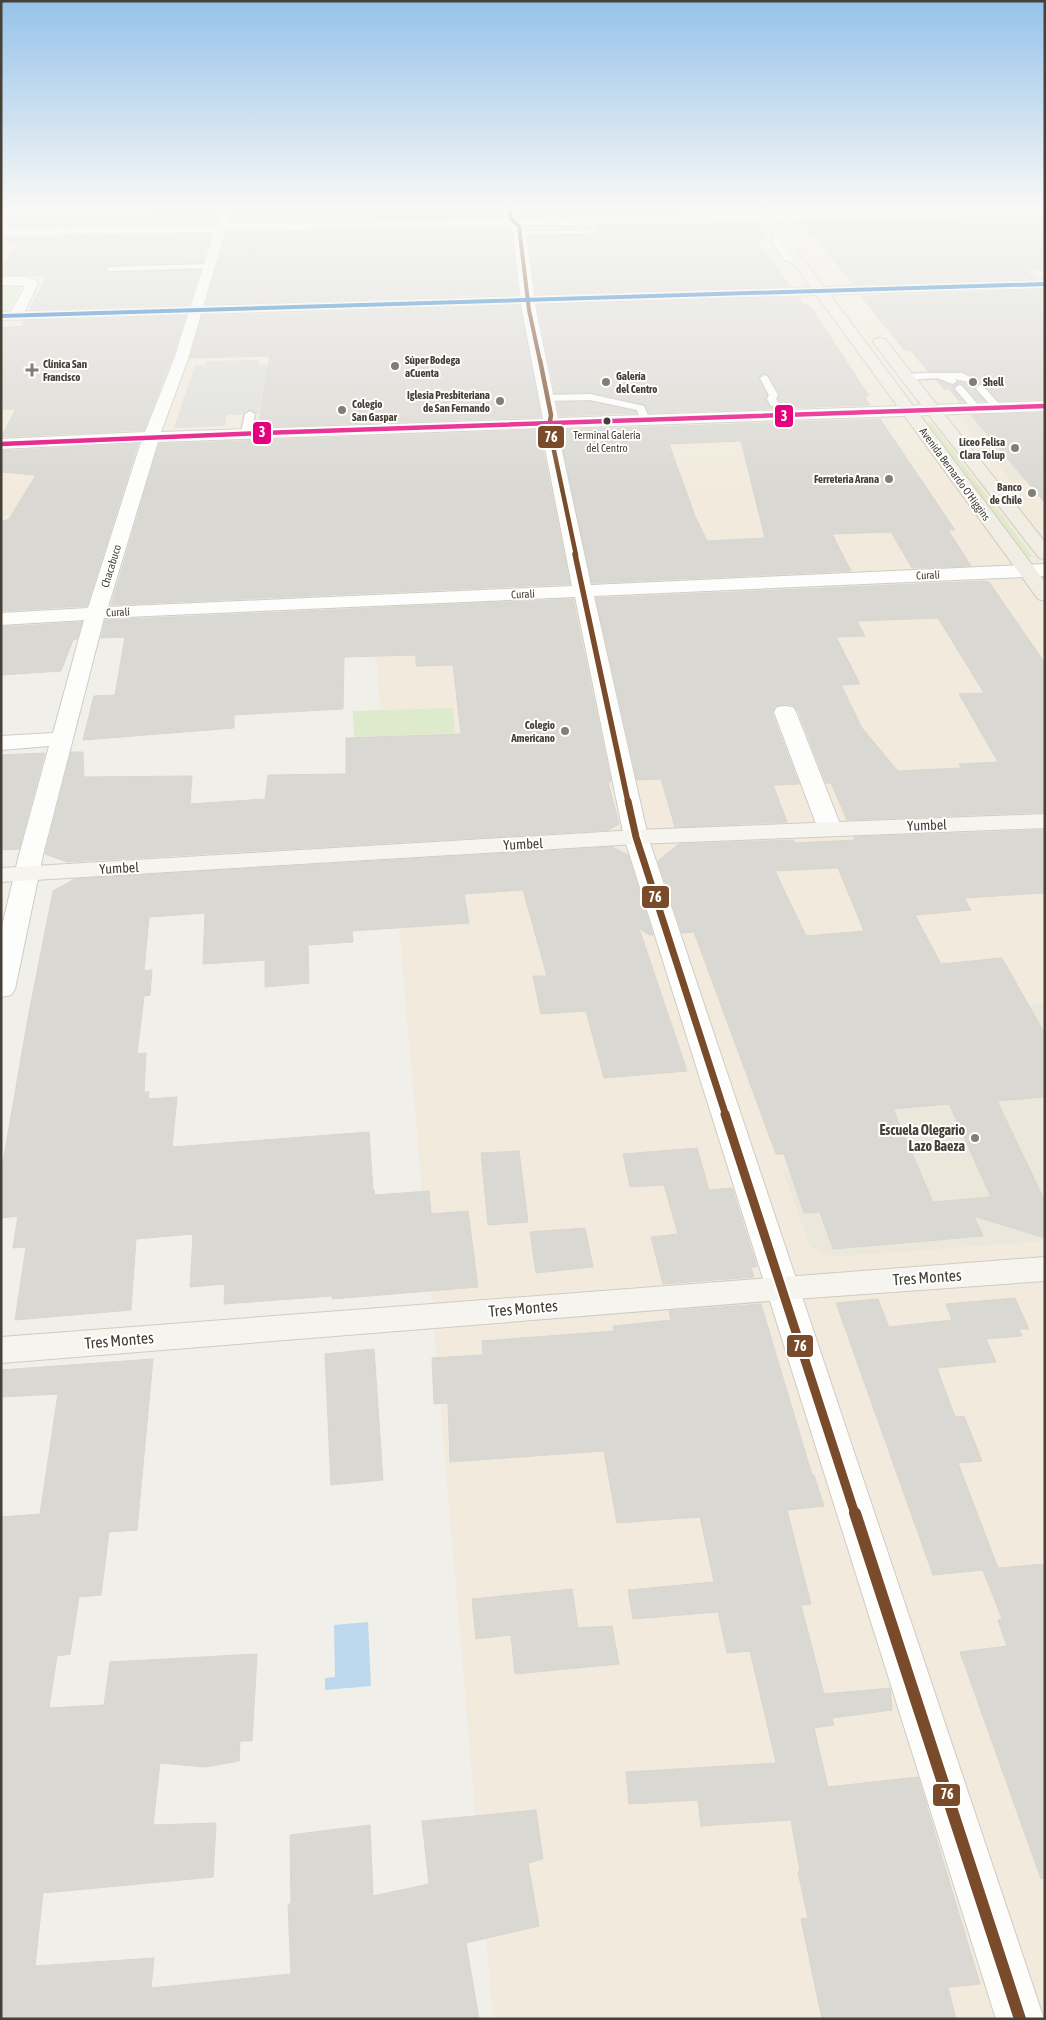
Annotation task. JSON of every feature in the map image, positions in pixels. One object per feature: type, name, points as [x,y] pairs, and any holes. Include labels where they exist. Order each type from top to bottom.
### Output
[{"type":"main road","points":[[1,316],[519,302]]},
{"type":"main road","name":"Avenida Bernardo O'Higgins","points":[[827,302],[909,412],[1036,571],[1045,595]]},
{"type":"main road","points":[[1,321],[195,312]]},
{"type":"main road","name":"Avenida Bernardo O'Higgins","points":[[869,328],[1045,554]]},
{"type":"main road","name":"Yumbel","points":[[1,875],[636,837],[1045,821]]},
{"type":"main road","name":"Tres Montes","points":[[1,1350],[1045,1269]]},
{"type":"street","points":[[16,316],[23,302]]},
{"type":"street","name":"Chacabuco","points":[[1,989],[26,874],[96,613],[137,480],[181,359],[198,302]]},
{"type":"street","points":[[528,302],[583,591],[636,837],[1020,2019]]},
{"type":"street","points":[[1,444],[246,432],[549,410],[645,420],[777,410],[909,412],[1045,406]]},
{"type":"street","name":"Curalí","points":[[1,619],[96,613],[1036,571]]},
{"type":"street","points":[[785,712],[830,829]]},
{"type":"street","points":[[1,743],[62,739]]},
{"type":"lane","points":[[906,376],[962,376],[976,384],[998,408]]},
{"type":"lane","points":[[935,376],[950,378],[978,409]]},
{"type":"lane","points":[[764,378],[774,396],[771,399],[777,410]]},
{"type":"lane","points":[[549,410],[590,397],[641,408],[645,420]]},
{"type":"lane","points":[[246,432],[250,414]]},
{"type":"shaded area","points":[[1,302],[1045,302],[1045,2019],[493,2019],[363,506],[1,516]]},
{"type":"shaded area","points":[[259,360],[259,364],[268,364],[259,414],[227,415],[225,426],[174,428],[195,365],[205,365],[206,361]]},
{"type":"shaded area","name":"Liceo Felisa Clara Tolup","points":[[1045,412],[1045,478],[1011,480],[960,418],[971,415]]},
{"type":"shaded area","name":"Escuela Olegario Lazo Baeza","points":[[1045,1003],[1045,1241],[832,1257],[810,1247],[783,1171],[914,1157],[855,1019]]},
{"type":"green space","points":[[1,302],[13,302],[8,311],[1,314]]},
{"type":"green space","points":[[927,423],[932,423],[1033,557],[1028,557]]},
{"type":"green space","points":[[453,708],[455,733],[354,737],[353,711]]},
{"type":"water","points":[[368,1622],[371,1686],[325,1690],[325,1678],[335,1677],[334,1625]]},
{"type":"building","points":[[33,302],[190,302],[189,304],[30,309]]},
{"type":"building","points":[[206,302],[260,302],[206,304]]},
{"type":"building","points":[[626,302],[802,302],[810,306],[869,396],[864,396],[870,405],[649,413],[644,404],[590,392],[555,393],[537,305]],"holes":[[[763,374],[769,375],[780,394],[778,399],[781,404],[778,407],[771,408],[765,400],[767,395],[758,378]]]},
{"type":"building","points":[[866,302],[1045,302],[1045,399],[999,401],[981,383],[974,389],[985,401],[978,401],[960,383],[953,388],[964,402],[960,402],[949,389],[944,389],[936,380],[952,386],[959,382],[974,384],[979,379],[962,371],[928,371],[910,350],[904,350]]},
{"type":"building","points":[[520,306],[541,417],[258,427],[270,356],[190,358],[202,316]]},
{"type":"building","points":[[186,316],[144,430],[1,437],[16,409],[1,409],[1,328],[22,326],[24,321]]},
{"type":"building","points":[[590,402],[636,413],[560,416],[557,403]]},
{"type":"building","name":"Liceo Felisa Clara Tolup","points":[[1045,413],[1045,503],[971,415]]},
{"type":"building","points":[[880,419],[955,530],[948,530],[971,566],[912,568],[891,532],[832,534],[851,571],[592,583],[559,430]],"holes":[[[741,441],[765,538],[707,541],[695,516],[669,444]]]},
{"type":"building","points":[[539,430],[570,584],[111,605],[159,444]]},
{"type":"building","points":[[138,444],[87,606],[1,611],[1,522],[9,519],[36,475],[1,472],[1,451]]},
{"type":"building","points":[[989,582],[1045,663],[1045,812],[847,820],[831,783],[826,783],[798,711],[793,705],[785,704],[775,706],[772,713],[799,784],[773,785],[787,822],[675,827],[661,779],[637,780],[596,598]],"holes":[[[938,618],[984,693],[959,694],[998,762],[959,764],[962,768],[898,771],[862,728],[841,685],[860,684],[836,637],[865,636],[857,621]]]},
{"type":"building","points":[[573,599],[611,782],[608,782],[619,824],[609,830],[67,862],[45,854],[71,752],[83,752],[84,777],[192,776],[190,804],[265,799],[268,775],[346,774],[346,738],[461,734],[453,665],[416,666],[416,655],[344,657],[343,709],[234,715],[234,728],[83,740],[94,696],[115,695],[125,637],[101,638],[105,620]]},
{"type":"building","points":[[82,622],[77,639],[73,640],[61,671],[1,675],[1,627]]},
{"type":"building","points":[[45,753],[19,849],[1,850],[1,755]]},
{"type":"building","points":[[1045,830],[1045,893],[964,898],[971,910],[915,915],[941,964],[1002,958],[1045,1034],[1045,1097],[997,1101],[1045,1201],[1045,1238],[974,1216],[983,1236],[833,1249],[820,1212],[804,1213],[784,1154],[776,1154],[694,932],[682,933],[658,861],[679,844],[793,840],[794,843],[855,840],[854,837]],"holes":[[[838,868],[864,931],[806,936],[775,871]],[[949,1104],[991,1197],[933,1202],[893,1109]]]},
{"type":"building","points":[[612,847],[628,855],[653,935],[649,935],[639,928],[687,1071],[604,1078],[586,1011],[541,1014],[533,976],[547,976],[523,890],[464,894],[469,923],[352,931],[353,942],[308,945],[309,983],[265,987],[265,960],[203,964],[205,913],[149,917],[144,971],[152,970],[150,995],[144,996],[137,1054],[146,1053],[144,1092],[149,1092],[148,1099],[177,1097],[172,1147],[369,1132],[373,1190],[375,1195],[429,1191],[431,1214],[468,1211],[478,1287],[332,1299],[332,1296],[224,1304],[225,1284],[190,1287],[193,1234],[136,1239],[131,1310],[15,1320],[26,1247],[13,1248],[18,1216],[1,1218],[1,1174],[28,1018],[53,891],[75,879]]},
{"type":"building","points":[[697,1148],[709,1190],[732,1188],[757,1267],[751,1267],[754,1277],[663,1284],[651,1237],[678,1234],[664,1185],[630,1187],[623,1154]]},
{"type":"building","points":[[519,1151],[528,1222],[488,1225],[481,1153]]},
{"type":"building","points":[[585,1228],[593,1267],[536,1273],[530,1232]]},
{"type":"building","points":[[1015,1298],[1029,1329],[1019,1329],[1022,1336],[986,1339],[996,1362],[937,1368],[955,1417],[964,1416],[982,1461],[958,1463],[998,1568],[1045,1564],[1045,1878],[1041,1879],[960,1652],[1007,1646],[998,1620],[1002,1619],[983,1570],[933,1575],[836,1303],[878,1299],[889,1327],[952,1320],[946,1304]]},
{"type":"building","points":[[761,1304],[812,1475],[814,1475],[824,1506],[787,1510],[811,1604],[801,1605],[824,1694],[890,1688],[892,1710],[832,1718],[834,1725],[814,1728],[828,1787],[918,1777],[980,1984],[948,1987],[956,2019],[822,2019],[801,1919],[808,1918],[798,1872],[800,1871],[791,1820],[701,1826],[698,1800],[629,1804],[626,1772],[776,1763],[750,1651],[727,1653],[718,1612],[633,1619],[628,1590],[714,1582],[700,1517],[617,1523],[604,1451],[450,1462],[448,1403],[434,1404],[432,1358],[483,1355],[482,1341],[614,1331],[613,1326],[671,1320],[669,1311]]},
{"type":"building","points":[[374,1349],[383,1480],[331,1485],[325,1354]]},
{"type":"building","points":[[153,1359],[137,1530],[109,1532],[101,1595],[79,1597],[70,1654],[57,1656],[49,1708],[104,1705],[110,1662],[257,1654],[252,1741],[240,1741],[239,1761],[205,1767],[160,1763],[153,1825],[216,1823],[213,1877],[43,1893],[35,1966],[154,1958],[151,1988],[291,1974],[288,1904],[291,1904],[290,1835],[370,1825],[373,1896],[429,1884],[422,1821],[536,1810],[543,1859],[528,1863],[539,1926],[466,1943],[479,2019],[1,2019],[1,1517],[40,1514],[58,1394],[1,1397],[1,1370]]},
{"type":"building","points":[[572,1589],[578,1628],[612,1626],[619,1664],[515,1674],[511,1635],[476,1639],[472,1599]]},
{"type":"transit line","points":[[1,316],[449,302]]},
{"type":"transit line","name":"76","points":[[528,302],[551,415],[549,427],[636,837],[1020,2019]]},
{"type":"transit line","name":"3","points":[[1,444],[1045,406]]},
{"type":"place","name":"Súper Bodega aCuenta","points":[[395,366]]},
{"type":"place","name":"Clínica San Francisco","points":[[32,370]]},
{"type":"place","name":"Galería del Centro","points":[[606,382]]},
{"type":"place","name":"Shell","points":[[973,382]]},
{"type":"place","name":"Iglesia Presbiteriana de San Fernando","points":[[500,401]]},
{"type":"place","name":"Colegio San Gaspar","points":[[342,410]]},
{"type":"place","name":"Terminal Galería del Centro","points":[[607,421]]},
{"type":"place","name":"Liceo Felisa Clara Tolup","points":[[1015,448]]},
{"type":"place","name":"Ferreteria Arana","points":[[889,479]]},
{"type":"place","name":"Banco de Chile","points":[[1032,493]]},
{"type":"place","name":"Colegio Americano","points":[[565,731]]},
{"type":"place","name":"Escuela Olegario Lazo Baeza","points":[[975,1138]]}]
